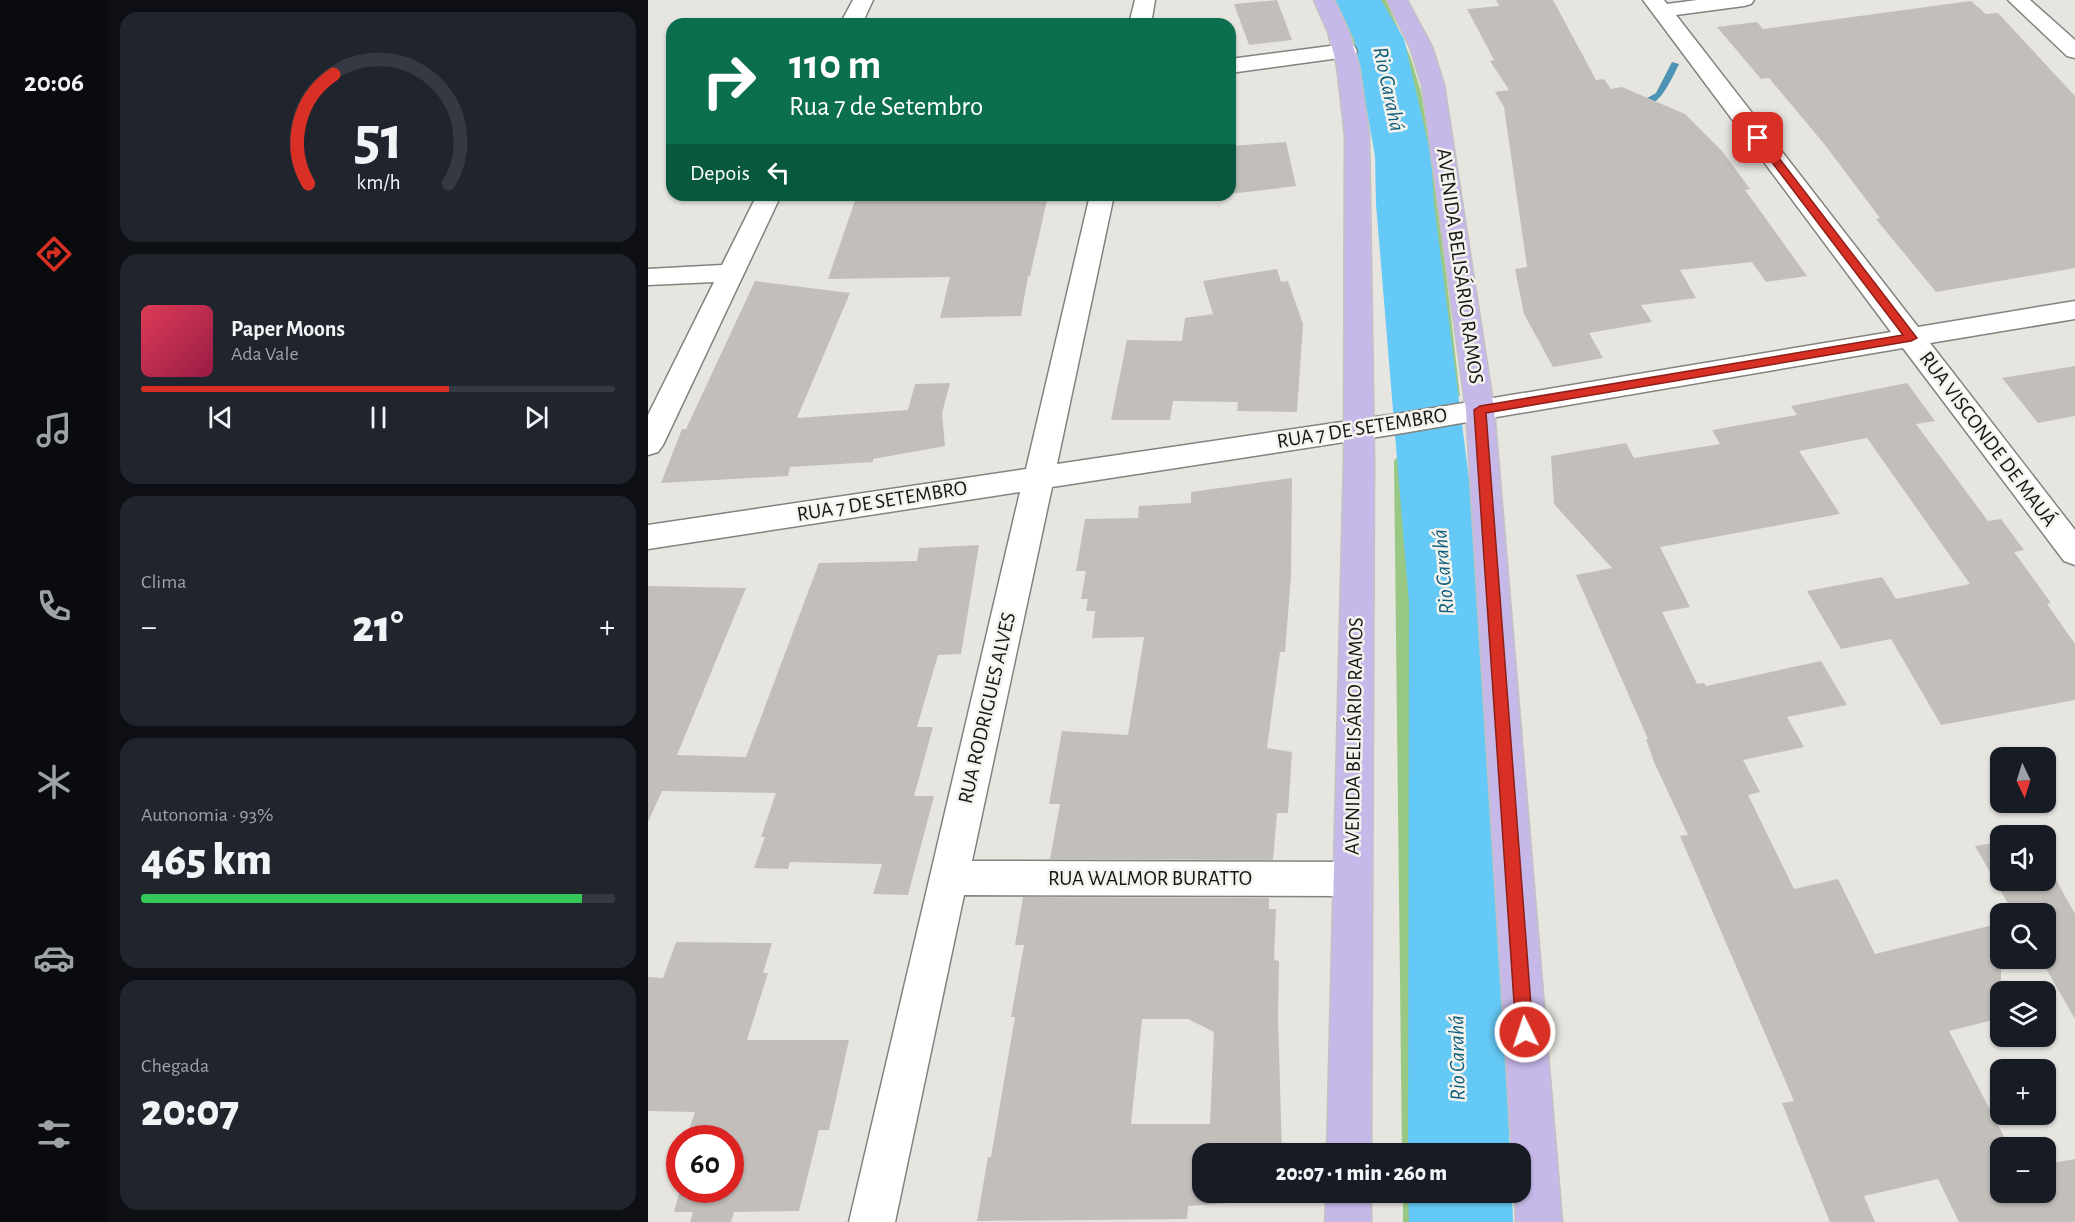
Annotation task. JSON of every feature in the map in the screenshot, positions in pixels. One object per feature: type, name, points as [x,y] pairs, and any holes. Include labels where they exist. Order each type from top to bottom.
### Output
[{"type":"main road","name":"AVENIDA BELISÁRIO RAMOS","points":[[1324,0],[1346,51],[1352,82],[1357,135],[1358,429],[1349,1143]]},
{"type":"main road","name":"AVENIDA BELISÁRIO RAMOS","points":[[1397,0],[1421,47],[1433,86],[1539,1222]]},
{"type":"main road","points":[[1348,1222],[1349,1203]]},
{"type":"street","points":[[854,18],[863,0]]},
{"type":"street","points":[[1141,18],[1145,0]]},
{"type":"street","points":[[1657,5],[1744,0]]},
{"type":"street","points":[[2018,0],[2075,51]]},
{"type":"street","name":"RUA VISCONDE DE MAUÁ","points":[[1657,5],[2075,552]]},
{"type":"street","points":[[1236,65],[1346,51]]},
{"type":"street","points":[[648,445],[766,201]]},
{"type":"street","name":"RUA RODRIGUES ALVES","points":[[872,1222],[1101,201]]},
{"type":"street","points":[[648,277],[731,273]]},
{"type":"street","name":"RUA 7 DE SETEMBRO","points":[[648,537],[1404,423],[2075,310]]},
{"type":"street","name":"RUA WALMOR BURATTO","points":[[949,878],[1352,879]]},
{"type":"green space","points":[[1339,0],[1386,0],[1411,59],[1421,92],[1435,177],[1460,396],[1394,398],[1376,129],[1367,81]]},
{"type":"green space","points":[[1448,445],[1457,454],[1499,1143],[1402,1143],[1394,461],[1402,452]]},
{"type":"green space","points":[[1403,1203],[1504,1203],[1505,1222],[1403,1222]]},
{"type":"building","points":[[1277,0],[1292,40],[1249,45],[1234,4]]},
{"type":"building","points":[[1496,0],[1553,0],[1596,80],[1604,79],[1611,89],[1622,87],[1685,114],[1722,151],[1750,189],[1745,190],[1807,276],[1766,282],[1752,262],[1680,270],[1696,298],[1641,305],[1652,322],[1589,333],[1603,358],[1553,367],[1524,314],[1515,269],[1527,267],[1504,107],[1495,92],[1509,90],[1490,61],[1494,60],[1467,9],[1499,6]]},
{"type":"building","points":[[1971,1],[1986,14],[1998,13],[2075,96],[2075,268],[1936,292],[1876,219],[1880,218],[1825,145],[1769,78],[1761,79],[1717,27],[1757,22],[1763,29]]},
{"type":"building","points":[[1286,142],[1296,186],[1236,193],[1236,146]]},
{"type":"building","points":[[855,201],[1047,201],[1030,276],[1028,276],[1021,316],[940,318],[950,277],[828,279]]},
{"type":"building","points":[[1277,269],[1281,282],[1288,281],[1303,324],[1297,412],[1237,411],[1238,402],[1173,401],[1170,420],[1111,420],[1127,340],[1182,341],[1185,318],[1213,314],[1203,281]]},
{"type":"building","points":[[755,281],[850,293],[797,418],[908,410],[915,384],[950,383],[942,413],[945,446],[873,459],[873,462],[790,467],[788,476],[661,483],[682,429],[686,429]]},
{"type":"building","points":[[2075,366],[2075,416],[2038,423],[2002,378]]},
{"type":"building","points":[[1907,383],[1935,421],[1916,424],[1988,521],[2001,519],[2024,550],[2014,552],[2051,603],[2047,604],[2075,644],[2075,700],[1941,725],[1891,639],[1841,649],[1807,591],[1882,577],[1896,599],[1970,584],[1867,438],[1799,451],[1840,514],[1660,547],[1690,607],[1662,612],[1697,684],[1704,683],[1706,686],[1821,661],[1847,705],[1787,717],[1804,747],[1743,760],[1760,792],[1748,795],[1794,889],[1838,879],[1875,954],[1990,926],[1990,969],[2001,969],[2001,981],[1990,981],[1990,1021],[1949,1031],[1990,1110],[1990,1125],[1998,1125],[2004,1137],[1990,1137],[1990,1203],[2056,1203],[2056,1162],[2075,1159],[2075,1222],[1959,1222],[1938,1179],[1864,1196],[1875,1222],[1830,1222],[1782,1103],[1794,1101],[1680,836],[1688,835],[1654,762],[1646,739],[1648,739],[1576,575],[1612,568],[1554,504],[1551,456],[1626,443],[1634,458],[1720,444],[1712,430],[1797,415],[1791,406]]},
{"type":"building","points":[[1292,478],[1291,576],[1285,652],[1280,652],[1267,748],[1292,752],[1288,813],[1277,813],[1273,860],[1050,859],[1060,804],[1049,804],[1062,731],[1128,735],[1144,637],[1092,638],[1095,611],[1086,611],[1088,599],[1081,599],[1086,571],[1076,571],[1085,519],[1138,518],[1139,506],[1191,503],[1191,492]]},
{"type":"building","points":[[979,545],[961,654],[938,655],[917,727],[933,727],[914,796],[934,796],[908,895],[873,894],[882,864],[790,862],[788,869],[754,868],[765,837],[761,837],[776,793],[662,791],[648,822],[648,586],[746,588],[677,755],[746,757],[819,563],[917,561],[919,548]]},
{"type":"building","points":[[1990,844],[1990,872],[1975,846]]},
{"type":"building","points":[[2056,880],[2075,914],[2075,1019],[2056,986],[2056,981],[2053,981],[2046,969],[2056,969],[2056,903],[2008,903],[2001,891],[2056,891]]},
{"type":"building","points":[[1023,897],[1269,898],[1269,909],[1276,909],[1274,960],[1279,961],[1278,1018],[1282,1143],[1192,1143],[1192,1203],[1229,1203],[1188,1206],[1187,1219],[977,1221],[988,1157],[991,1157],[1015,1017],[1011,1017],[1024,945],[1015,945]],"holes":[[[1142,1019],[1188,1019],[1214,1032],[1210,1124],[1131,1124]]]},
{"type":"building","points":[[676,942],[772,943],[763,973],[768,973],[747,1040],[849,1040],[829,1130],[819,1130],[799,1211],[734,1212],[731,1222],[690,1222],[693,1212],[674,1212],[676,1203],[744,1203],[744,1125],[691,1125],[695,1112],[648,1111],[648,977],[663,978]]},
{"type":"waterway","name":"Rio Carahá","points":[[1357,0],[1379,39],[1403,156],[1405,204],[1447,604],[1459,1143]]},
{"type":"waterway","points":[[1638,107],[1659,95],[1675,64]]},
{"type":"waterway","points":[[1405,204],[1429,201]]},
{"type":"waterway","name":"Rio Carahá","points":[[1460,1203],[1461,1222]]},
{"type":"route","points":[[1525,1032],[1480,410],[1911,338],[1758,138]]}]
